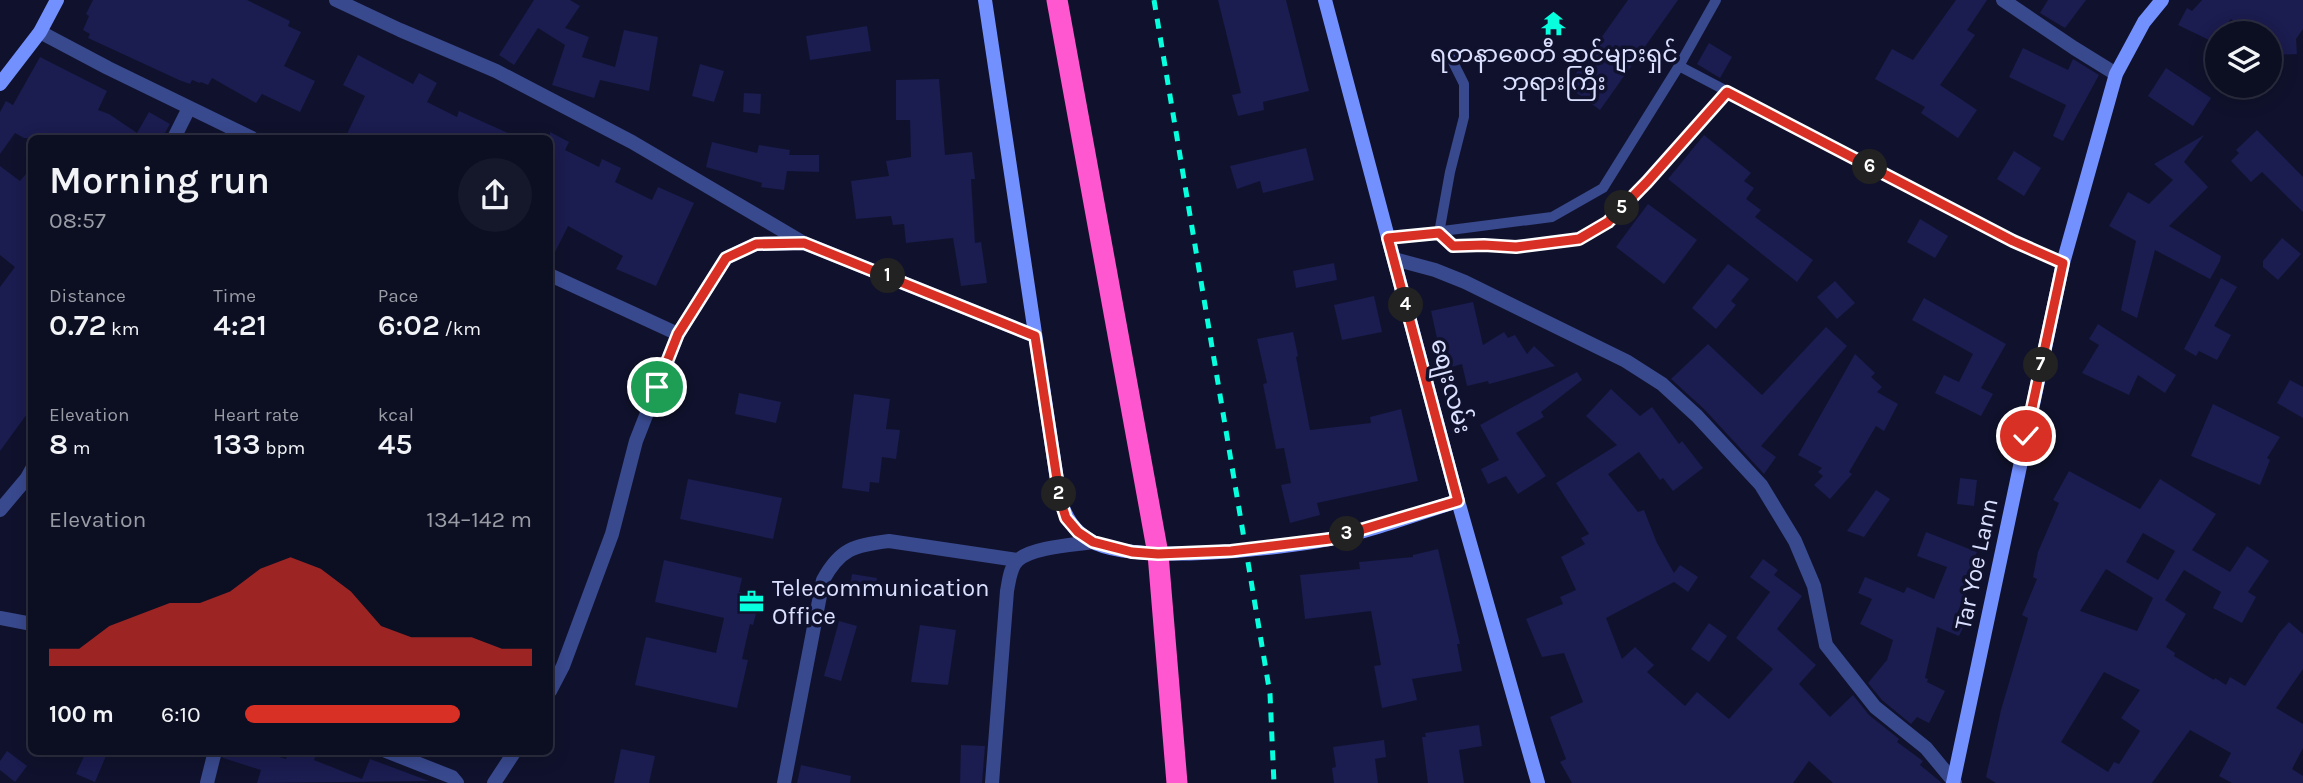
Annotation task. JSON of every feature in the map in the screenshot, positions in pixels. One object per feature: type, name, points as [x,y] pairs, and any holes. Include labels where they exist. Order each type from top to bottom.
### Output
[{"type":"highway","points":[[1057,0],[1158,554],[1177,783]]},
{"type":"main road","points":[[3,75],[40,32],[57,0]]},
{"type":"main road","points":[[985,0],[1060,499],[1066,518],[1078,532],[1093,542],[1132,552],[1158,554],[1231,551],[1330,539],[1458,501]]},
{"type":"main road","name":"စျေးလမ်း","points":[[1325,0],[1458,501],[1538,783]]},
{"type":"main road","name":"Tar Yoe Lann","points":[[1954,782],[2063,263],[2116,74],[2144,22],[2162,0]]},
{"type":"street","points":[[336,0],[353,4],[496,71],[632,142],[804,243],[1035,336]]},
{"type":"street","points":[[2003,0],[2116,74]]},
{"type":"street","points":[[40,32],[246,135]]},
{"type":"street","points":[[176,135],[189,108]]},
{"type":"street","points":[[553,685],[563,666],[612,534],[636,441],[678,334],[726,258],[756,244],[804,243]]},
{"type":"street","points":[[1394,259],[1435,270],[1465,282],[1626,361],[1662,384],[1688,408],[1761,485],[1795,541],[1814,586],[1826,645],[1875,707],[1926,748],[1954,782]]},
{"type":"street","points":[[553,276],[678,334]]},
{"type":"street","points":[[0,510],[28,476]]},
{"type":"street","points":[[784,783],[823,580],[834,561],[847,551],[868,543],[889,541],[1017,561],[1045,549],[1093,542]]},
{"type":"street","points":[[992,783],[1007,591],[1011,572],[1017,561]]},
{"type":"street","points":[[0,618],[28,623]]},
{"type":"street","points":[[207,783],[214,755]]},
{"type":"street","points":[[396,755],[452,777],[457,783]]},
{"type":"street","points":[[494,783],[512,755]]},
{"type":"lane","points":[[1388,238],[1552,217],[1603,188],[1679,66],[1716,0]]},
{"type":"lane","points":[[1439,233],[1464,117],[1464,84],[1451,58]]},
{"type":"lane","points":[[1679,66],[2002,235],[2063,263]]},
{"type":"lane","points":[[1439,233],[1453,246],[1516,247],[1579,239],[1608,222],[1727,92]]},
{"type":"building","points":[[93,0],[247,0],[290,21],[288,26],[301,32],[284,66],[315,81],[300,112],[262,94],[256,103],[212,78],[208,85],[192,80],[190,84],[179,80],[88,38],[90,34],[83,30],[89,16],[86,14]]},
{"type":"building","points":[[534,0],[570,0],[580,6],[565,28],[589,37],[582,57],[615,67],[624,30],[658,37],[649,91],[600,80],[594,98],[552,85],[565,45],[538,28],[514,65],[499,55]]},
{"type":"building","points":[[1218,0],[1286,0],[1309,91],[1263,102],[1264,110],[1238,116],[1232,95],[1241,93]]},
{"type":"building","points":[[1628,0],[1678,0],[1600,110],[1567,86]]},
{"type":"building","points":[[1956,0],[1987,0],[1967,30],[1975,35],[1940,85],[1977,110],[1958,138],[1921,113],[1925,107],[1875,79],[1892,49],[1913,60]]},
{"type":"building","points":[[2048,0],[2086,0],[2065,28],[2040,13]]},
{"type":"building","points":[[2202,0],[2303,0],[2303,29],[2296,39],[2297,54],[2282,55],[2282,21],[2205,21],[2205,38],[2178,25],[2187,8],[2192,11]]},
{"type":"building","points":[[867,26],[871,51],[810,60],[806,36]]},
{"type":"building","points":[[1709,43],[1732,57],[1720,78],[1697,64]]},
{"type":"building","points":[[2023,48],[2068,70],[2073,59],[2099,75],[2063,141],[2053,136],[2066,105],[2009,77]]},
{"type":"building","points":[[358,55],[413,84],[419,73],[437,83],[427,102],[457,117],[459,111],[512,135],[346,135],[365,96],[343,85]]},
{"type":"building","points":[[40,57],[107,91],[98,110],[109,114],[137,133],[149,112],[170,124],[164,135],[28,135],[28,138],[24,138],[15,133],[0,154],[0,112],[6,101],[13,105]]},
{"type":"building","points":[[700,64],[724,71],[714,102],[692,96]]},
{"type":"building","points":[[2166,68],[2205,94],[2205,98],[2211,98],[2193,126],[2148,96]]},
{"type":"building","points":[[939,79],[945,155],[972,152],[975,179],[971,179],[975,243],[981,242],[987,283],[961,286],[953,238],[906,243],[904,224],[893,225],[891,216],[856,219],[851,181],[889,176],[886,161],[911,157],[910,120],[896,120],[896,80]]},
{"type":"building","points":[[744,93],[761,94],[760,114],[743,112]]},
{"type":"building","points":[[2257,130],[2303,177],[2303,212],[2262,172],[2251,182],[2231,161],[2239,153],[2236,150]]},
{"type":"building","points":[[550,132],[569,142],[565,150],[599,167],[602,159],[621,168],[615,182],[652,200],[658,187],[694,203],[656,286],[616,269],[623,256],[568,226],[553,256],[553,135],[550,135]]},
{"type":"building","points":[[1704,135],[1751,173],[1744,181],[1754,188],[1746,199],[1761,210],[1755,217],[1813,260],[1797,282],[1668,179]]},
{"type":"building","points":[[2204,135],[2184,162],[2208,187],[2169,226],[2221,256],[2220,261],[2210,279],[2155,250],[2137,318],[2121,310],[2136,241],[2109,226],[2128,192],[2149,204],[2173,180],[2154,164]]},
{"type":"building","points":[[712,142],[757,153],[759,145],[790,150],[789,155],[819,155],[819,172],[787,171],[784,190],[761,187],[762,183],[706,167]]},
{"type":"building","points":[[1306,148],[1314,180],[1263,193],[1260,181],[1237,189],[1230,166]]},
{"type":"building","points":[[2014,151],[2041,168],[2024,196],[1997,179]]},
{"type":"building","points":[[0,166],[20,181],[28,172],[28,412],[0,451],[0,287],[15,267],[0,255]]},
{"type":"building","points":[[1648,204],[1697,240],[1664,284],[1616,247]]},
{"type":"building","points":[[1920,219],[1948,236],[1935,258],[1907,242]]},
{"type":"building","points":[[2282,238],[2301,254],[2278,280],[2263,267],[2263,261]]},
{"type":"building","points":[[1334,263],[1337,280],[1296,288],[1293,271]]},
{"type":"building","points":[[1728,264],[1749,279],[1731,301],[1736,305],[1716,329],[1692,308]]},
{"type":"building","points":[[2221,278],[2237,287],[2214,326],[2231,335],[2217,360],[2199,351],[2196,356],[2184,349]]},
{"type":"building","points":[[1835,281],[1855,303],[1837,319],[1817,297]]},
{"type":"building","points":[[1374,296],[1382,332],[1342,340],[1334,305]]},
{"type":"building","points":[[1924,298],[2006,344],[1981,388],[1993,394],[1981,416],[1935,393],[1944,375],[1959,382],[1973,354],[1912,320]]},
{"type":"building","points":[[1473,302],[1483,345],[1504,332],[1508,338],[1515,335],[1527,354],[1534,346],[1555,366],[1489,384],[1488,381],[1467,386],[1462,364],[1452,367],[1445,341],[1438,343],[1431,311]]},
{"type":"building","points":[[2098,324],[2176,375],[2165,393],[2138,375],[2129,395],[2082,373],[2099,345],[2089,339]]},
{"type":"building","points":[[1826,327],[1847,346],[1761,446],[1776,457],[1764,474],[1704,409],[1671,379],[1708,344],[1762,395]]},
{"type":"building","points":[[1293,332],[1310,430],[1371,423],[1370,417],[1401,409],[1418,481],[1317,503],[1320,515],[1290,523],[1281,485],[1291,483],[1284,448],[1276,449],[1263,384],[1267,383],[1257,339]]},
{"type":"building","points":[[1855,354],[1875,373],[1871,377],[1882,387],[1877,392],[1898,404],[1884,431],[1876,426],[1849,472],[1852,474],[1830,499],[1814,485],[1823,476],[1818,472],[1822,468],[1798,455]]},
{"type":"building","points":[[1577,372],[1582,380],[1541,412],[1544,417],[1516,433],[1546,476],[1518,494],[1506,476],[1488,484],[1481,469],[1499,460],[1480,425]]},
{"type":"building","points":[[2290,380],[2303,387],[2303,418],[2277,403]]},
{"type":"building","points":[[1611,389],[1640,416],[1652,407],[1679,444],[1682,441],[1703,468],[1673,491],[1663,478],[1660,480],[1639,452],[1608,474],[1638,512],[1644,510],[1657,543],[1674,573],[1680,565],[1698,577],[1688,592],[1674,582],[1606,618],[1622,659],[1635,647],[1654,665],[1647,672],[1685,706],[1697,692],[1729,719],[1773,669],[1736,638],[1770,592],[1750,577],[1763,559],[1778,570],[1774,575],[1802,596],[1777,629],[1816,665],[1799,684],[1830,717],[1853,695],[1869,715],[1899,739],[1897,742],[1923,761],[1920,765],[1942,783],[1833,783],[1809,761],[1793,783],[1572,783],[1560,762],[1566,759],[1550,717],[1583,702],[1564,653],[1542,657],[1526,619],[1563,604],[1560,597],[1576,590],[1561,557],[1585,544],[1581,538],[1589,534],[1556,483],[1617,445],[1586,416]]},
{"type":"building","points":[[739,393],[781,402],[776,423],[735,414]]},
{"type":"building","points":[[854,394],[890,399],[886,429],[900,430],[896,459],[882,457],[879,483],[870,482],[869,492],[842,488]]},
{"type":"building","points":[[2213,404],[2280,437],[2267,458],[2270,460],[2260,485],[2191,456]]},
{"type":"building","points":[[2069,471],[2140,509],[2160,479],[2216,514],[2192,550],[2230,572],[2247,546],[2269,561],[2248,592],[2256,597],[2242,623],[2213,608],[2221,592],[2184,570],[2165,600],[2186,614],[2166,647],[2175,653],[2174,656],[2214,680],[2215,678],[2226,685],[2230,677],[2245,686],[2289,622],[2303,634],[2303,669],[2276,708],[2303,724],[2303,748],[2292,769],[2303,776],[2303,783],[2232,783],[2219,776],[2231,753],[2190,730],[2152,783],[1996,783],[1986,777],[2001,710],[2028,618],[2022,615],[2037,579],[2033,577],[2038,552],[2059,503],[2053,500]],"holes":[[[2143,533],[2175,551],[2158,580],[2126,562]],[[2106,569],[2153,598],[2137,631],[2080,611]],[[2104,672],[2140,690],[2121,718],[2140,731],[2119,764],[2114,762],[2108,772],[2061,742]]]},
{"type":"building","points":[[1960,478],[1977,480],[1974,506],[1957,504]]},
{"type":"building","points":[[688,479],[782,498],[773,539],[680,519]]},
{"type":"building","points":[[1876,490],[1890,499],[1864,537],[1847,531]]},
{"type":"building","points":[[1926,532],[1977,552],[1963,584],[1968,586],[1957,614],[1967,619],[1959,636],[1937,627],[1925,678],[1928,679],[1927,682],[1945,691],[1929,723],[1917,717],[1911,724],[1882,700],[1868,683],[1887,660],[1893,640],[1860,624],[1872,599],[1858,593],[1865,577],[1904,593],[1907,587],[1934,599],[1947,567],[1917,556]]},
{"type":"building","points":[[1438,549],[1460,644],[1457,644],[1462,671],[1412,679],[1417,700],[1382,708],[1374,666],[1381,665],[1371,611],[1305,619],[1300,575],[1360,569],[1359,562],[1413,557]]},
{"type":"building","points":[[664,560],[742,578],[739,592],[760,598],[753,625],[750,624],[742,659],[748,660],[737,708],[635,685],[646,637],[716,653],[724,618],[655,602]]},
{"type":"building","points":[[852,574],[877,578],[874,596],[849,591]]},
{"type":"building","points":[[839,621],[857,626],[841,681],[824,676]]},
{"type":"building","points":[[1709,623],[1727,636],[1709,662],[1691,649]]},
{"type":"building","points":[[920,625],[956,630],[948,685],[911,682]]},
{"type":"building","points":[[1479,725],[1482,746],[1459,750],[1464,783],[1428,783],[1422,737],[1426,737],[1425,733]]},
{"type":"building","points":[[1384,740],[1386,757],[1375,759],[1378,783],[1334,783],[1332,768],[1336,767],[1333,747]]},
{"type":"building","points":[[961,745],[985,746],[982,783],[960,783]]},
{"type":"building","points":[[621,749],[655,756],[649,783],[614,783]]},
{"type":"building","points":[[7,751],[27,766],[15,782],[0,770],[0,761]]},
{"type":"building","points":[[106,755],[95,782],[76,774],[86,756]]},
{"type":"building","points":[[223,755],[273,755],[286,759],[287,755],[316,755],[314,760],[362,779],[370,759],[429,781],[257,783],[261,770],[223,758]]},
{"type":"building","points":[[801,765],[851,776],[850,783],[797,783]]},
{"type":"railway","points":[[1154,0],[1270,694],[1274,783]]},
{"type":"place","name":"ရတနာစေတီ ဆင်များရှင် ဘုရားကြီး","points":[[1554,23]]},
{"type":"place","name":"Telecommunication Office","points":[[752,602]]},
{"type":"route","points":[[657,387],[678,334],[726,258],[756,244],[804,243],[1035,336],[1060,499],[1066,518],[1078,532],[1093,542],[1110,548],[1158,554],[1231,551],[1330,539],[1458,501],[1388,238],[1439,233],[1453,246],[1516,247],[1579,239],[1608,222],[1727,92],[2013,241],[2063,263],[2026,436]]}]
